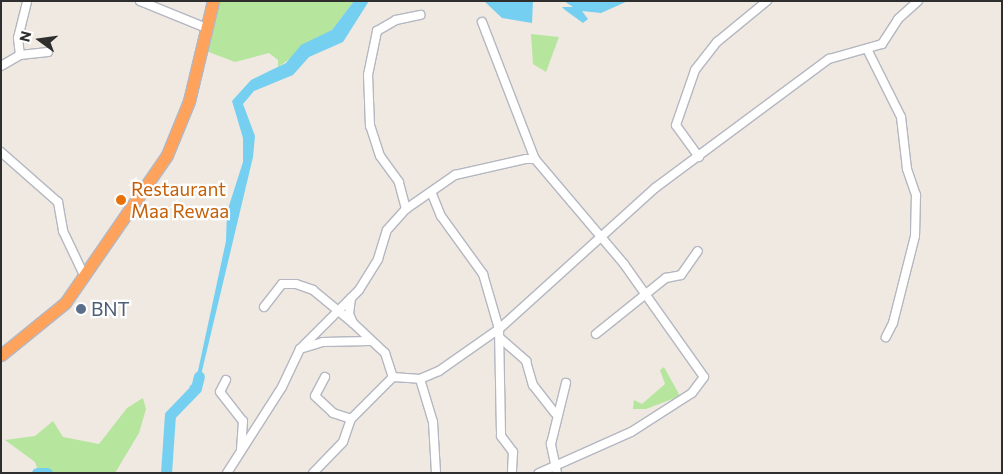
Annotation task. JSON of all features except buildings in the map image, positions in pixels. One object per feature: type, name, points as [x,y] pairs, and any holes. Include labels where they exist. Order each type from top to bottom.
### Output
[{"type":"highway","points":[[1,355],[49,320],[84,274],[167,155],[189,101],[213,1]]},
{"type":"street","points":[[20,55],[18,38],[27,1]]},
{"type":"street","points":[[140,1],[206,28]]},
{"type":"street","points":[[699,157],[676,125],[695,70],[717,42],[767,1]]},
{"type":"street","points":[[313,473],[344,442],[351,419],[394,377],[420,379],[499,329],[600,240],[655,188],[829,59],[841,52],[867,49],[882,44],[898,19],[918,1]]},
{"type":"street","points":[[406,209],[399,182],[380,156],[370,126],[368,75],[377,30],[396,20],[420,15]]},
{"type":"street","points":[[482,22],[535,159],[600,240],[624,264],[643,295],[702,371],[704,382],[631,432],[557,470],[539,473]]},
{"type":"street","points":[[867,49],[901,117],[907,169],[916,195],[915,236],[893,324],[886,337]]},
{"type":"street","points":[[1,66],[20,55],[48,52]]},
{"type":"street","points":[[1,152],[58,202],[63,232],[84,274]]},
{"type":"street","points":[[227,473],[282,387],[300,348],[334,312],[351,298],[378,259],[387,230],[406,209],[432,194],[455,175],[535,159]]},
{"type":"street","points":[[432,194],[441,216],[483,274],[499,329],[502,436],[513,452],[512,473]]},
{"type":"street","points":[[596,334],[666,278],[681,275],[698,251]]},
{"type":"street","points":[[264,307],[282,284],[296,284],[313,290],[334,312],[353,323]]},
{"type":"street","points":[[351,298],[349,314],[353,323],[369,341],[385,353],[394,377]]},
{"type":"street","points":[[500,338],[526,361],[533,384],[555,413]]},
{"type":"street","points":[[300,348],[323,342],[369,341]]},
{"type":"street","points":[[325,377],[315,396],[333,413],[351,419]]},
{"type":"street","points":[[420,379],[433,422],[436,473]]},
{"type":"street","points":[[226,380],[220,392],[243,421],[241,451]]},
{"type":"street","points":[[557,470],[551,444],[555,413],[566,383]]},
{"type":"green space","points":[[220,1],[354,1],[332,30],[278,67],[278,60],[269,53],[235,62],[206,51]]},
{"type":"green space","points":[[531,34],[559,37],[546,72],[533,64]]},
{"type":"green space","points":[[664,367],[680,396],[646,409],[633,409],[634,400],[642,404],[665,384],[660,370]]},
{"type":"green space","points":[[143,398],[146,409],[139,433],[115,473],[39,473],[35,462],[5,440],[35,436],[53,421],[63,437],[99,444],[127,408]]},
{"type":"water","points":[[354,1],[369,1],[343,42],[309,57],[293,75],[254,91],[243,104],[255,136],[253,157],[197,392],[189,387],[196,380],[226,241],[227,212],[243,162],[243,138],[232,101],[251,80],[286,63],[301,45],[332,30]]},
{"type":"water","points":[[484,1],[533,1],[532,23],[502,18]]},
{"type":"water","points":[[564,1],[628,1],[601,13],[582,11],[588,19],[583,23],[562,7],[573,7]]},
{"type":"waterway","points":[[166,473],[170,415],[196,388],[199,376]]},
{"type":"waterway","points":[[37,473],[47,473]]},
{"type":"place","name":"Restaurant Maa Rewaa","points":[[121,200]]},
{"type":"place","name":"BNT","points":[[81,309]]}]
